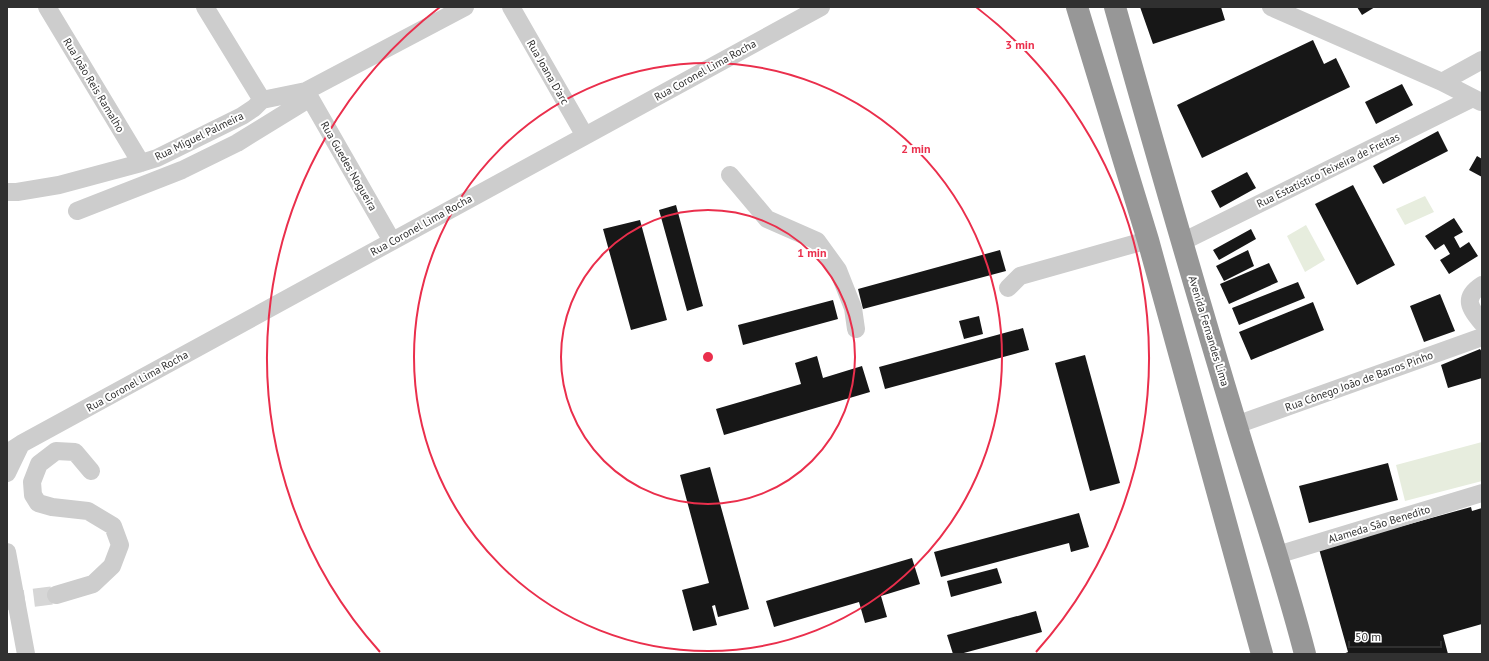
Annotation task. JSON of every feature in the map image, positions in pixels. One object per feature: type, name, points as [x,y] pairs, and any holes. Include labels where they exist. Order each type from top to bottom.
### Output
[{"type":"highway","points":[[1077,7],[1149,245],[1262,654]]},
{"type":"highway","name":"Avenida Fernandes Lima","points":[[1115,7],[1169,198],[1236,424],[1295,612],[1305,654]]},
{"type":"highway","points":[[1149,245],[1161,223],[1169,198]]},
{"type":"highway","points":[[1149,245],[1173,256],[1190,269]]},
{"type":"street","name":"Rua João Reis Ramalho","points":[[48,7],[141,163]]},
{"type":"street","points":[[205,7],[262,100]]},
{"type":"street","name":"Rua Miguel Palmeira","points":[[77,211],[182,170],[237,143],[308,95],[465,7]]},
{"type":"street","name":"Rua Joana D'arc","points":[[510,7],[585,136]]},
{"type":"street","name":"Rua Coronel Lima Rocha","points":[[14,449],[585,136],[799,12],[821,7]]},
{"type":"street","points":[[1272,7],[1442,82],[1478,100]]},
{"type":"street","points":[[1442,82],[1482,60]]},
{"type":"street","name":"Rua Miguel Palmeira","points":[[7,192],[60,186],[157,158],[242,116],[254,108],[262,100],[308,95]]},
{"type":"street","name":"Rua Guedes Nogueira","points":[[308,95],[392,241]]},
{"type":"street","name":"Rua Estatístico Teixeira de Freitas","points":[[1182,242],[1478,100]]},
{"type":"street","points":[[730,175],[767,219],[817,240],[838,270],[853,308],[856,329]]},
{"type":"street","points":[[1011,290],[1149,245]]},
{"type":"street","points":[[1482,285],[1472,293],[1469,299],[1469,304],[1482,323]]},
{"type":"street","name":"Rua Cônego João de Barros Pinho","points":[[1236,424],[1482,337]]},
{"type":"street","points":[[7,472],[14,449]]},
{"type":"street","points":[[56,595],[92,584],[112,566],[120,545],[113,526],[88,512],[52,507],[38,503],[33,495],[32,482],[39,464],[56,451],[74,452],[90,471]]},
{"type":"street","name":"Alameda São Benedito","points":[[1277,554],[1482,493]]},
{"type":"street","points":[[7,552],[26,654]]},
{"type":"green space","points":[[1425,196],[1434,212],[1405,225],[1396,209]]},
{"type":"green space","points":[[1306,225],[1325,260],[1305,272],[1287,236]]},
{"type":"green space","points":[[1482,442],[1482,481],[1405,501],[1396,465]]},
{"type":"building","points":[[1140,7],[1221,7],[1225,20],[1153,44]]},
{"type":"building","points":[[1357,7],[1375,7],[1362,15]]},
{"type":"building","points":[[1313,40],[1324,64],[1336,58],[1350,87],[1202,158],[1177,105]]},
{"type":"building","points":[[1402,84],[1413,105],[1376,124],[1365,102]]},
{"type":"building","points":[[1438,131],[1448,151],[1383,184],[1373,166]]},
{"type":"building","points":[[1477,156],[1482,159],[1482,177],[1469,170]]},
{"type":"building","points":[[1247,172],[1256,188],[1220,208],[1211,191]]},
{"type":"building","points":[[1353,185],[1395,265],[1357,285],[1315,204]]},
{"type":"building","points":[[676,205],[703,306],[687,311],[659,210]]},
{"type":"building","points":[[1454,218],[1463,232],[1454,237],[1460,248],[1469,242],[1478,256],[1449,274],[1440,260],[1450,254],[1444,244],[1435,250],[1425,236]]},
{"type":"building","points":[[640,220],[667,320],[631,330],[603,229]]},
{"type":"building","points":[[1251,229],[1256,239],[1219,260],[1213,250]]},
{"type":"building","points":[[1000,250],[1006,271],[863,309],[858,289]]},
{"type":"building","points":[[1248,250],[1254,266],[1224,281],[1216,266]]},
{"type":"building","points":[[1269,263],[1278,282],[1229,304],[1220,284]]},
{"type":"building","points":[[1298,282],[1305,298],[1239,325],[1232,308]]},
{"type":"building","points":[[1440,294],[1455,331],[1424,342],[1410,306]]},
{"type":"building","points":[[833,300],[838,319],[743,345],[738,325]]},
{"type":"building","points":[[1313,302],[1324,330],[1251,360],[1239,332]]},
{"type":"building","points":[[979,316],[983,334],[964,339],[959,321]]},
{"type":"building","points":[[1023,328],[1029,350],[885,389],[879,367]]},
{"type":"building","points":[[1480,349],[1482,352],[1482,378],[1448,388],[1441,365]]},
{"type":"building","points":[[1085,355],[1120,483],[1090,491],[1055,363]]},
{"type":"building","points":[[817,356],[823,378],[862,366],[870,392],[724,435],[716,409],[801,384],[795,363]]},
{"type":"building","points":[[1388,463],[1398,500],[1309,523],[1299,486]]},
{"type":"building","points":[[710,467],[749,609],[718,617],[715,605],[712,606],[717,625],[693,631],[682,590],[709,583],[680,475]]},
{"type":"building","points":[[1471,507],[1472,511],[1482,508],[1482,624],[1443,635],[1448,654],[1343,654],[1348,652],[1319,549]]},
{"type":"building","points":[[1079,513],[1089,547],[1071,552],[1069,543],[941,577],[934,552]]},
{"type":"building","points":[[912,558],[920,584],[881,596],[887,617],[865,623],[859,602],[774,627],[766,601]]},
{"type":"building","points":[[997,568],[1002,583],[951,597],[947,581]]},
{"type":"building","points":[[1036,611],[1042,632],[960,654],[953,654],[947,635]]},
{"type":"tunnel","points":[[7,601],[56,595]]}]
